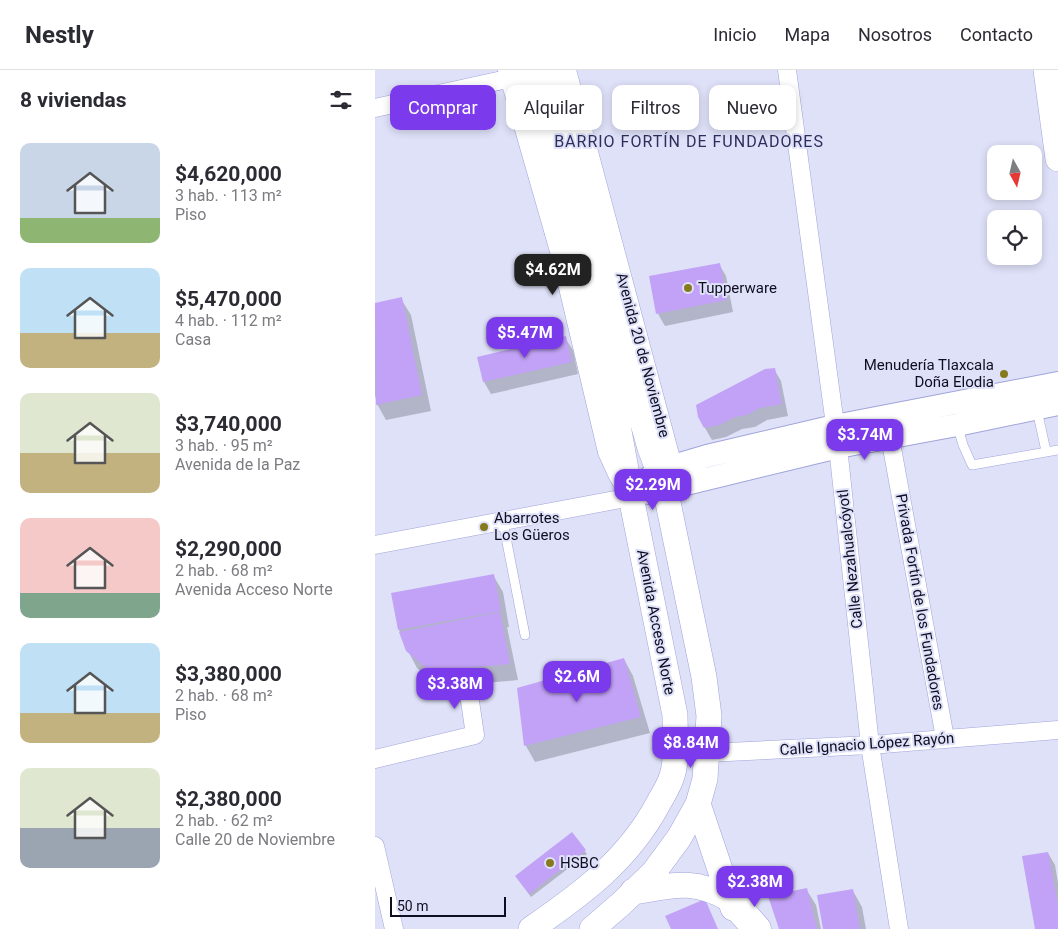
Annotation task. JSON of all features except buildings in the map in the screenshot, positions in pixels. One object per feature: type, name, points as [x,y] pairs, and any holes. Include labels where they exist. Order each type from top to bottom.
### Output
[{"type":"main road","points":[[1046,70],[1058,159]]},
{"type":"main road","points":[[527,72],[594,318],[615,409],[631,497]]},
{"type":"main road","name":"Avenida 20 de Noviembre","points":[[527,72],[574,163],[628,370],[650,448],[662,475]]},
{"type":"main road","points":[[592,929],[654,872],[675,845],[698,804],[705,779],[709,716],[705,677],[662,475],[633,446],[615,409]]},
{"type":"main road","points":[[650,448],[660,419]]},
{"type":"main road","name":"Avenida Acceso Norte","points":[[531,929],[577,897],[628,850],[648,823],[672,775],[675,752],[675,715],[631,497]]},
{"type":"main road","points":[[698,804],[741,929]]},
{"type":"main road","points":[[634,892],[627,882],[627,873],[643,846],[648,823]]},
{"type":"main road","points":[[634,892],[670,886],[694,886],[712,890],[731,900],[757,929]]},
{"type":"main road","points":[[729,929],[731,900]]},
{"type":"street","name":"Avenida 20 de Noviembre","points":[[567,70],[660,419],[662,475]]},
{"type":"street","name":"Calle Nezahualcóyotl","points":[[787,70],[837,436],[870,745],[899,929]]},
{"type":"street","points":[[375,108],[527,72],[561,258],[607,452],[617,474],[631,497]]},
{"type":"street","points":[[837,436],[890,437],[953,415],[1058,383]]},
{"type":"street","points":[[375,545],[631,497],[662,475],[837,436],[953,415],[1036,409],[1058,404]]},
{"type":"street","name":"Privada Fortín de los Fundadores","points":[[890,437],[945,738]]},
{"type":"street","points":[[375,759],[475,735],[467,681]]},
{"type":"street","name":"Calle Ignacio López Rayón","points":[[675,752],[707,753],[870,745],[1058,730]]},
{"type":"street","points":[[375,846],[394,929]]},
{"type":"lane","points":[[1036,409],[1046,451]]},
{"type":"lane","points":[[953,415],[972,465],[1058,450]]},
{"type":"lane","points":[[503,522],[525,635]]},
{"type":"place","name":"Tupperware","points":[[688,288]]},
{"type":"place","name":"Menudería Tlaxcala Doña Elodia","points":[[1004,374]]},
{"type":"place","name":"Abarrotes Los Güeros","points":[[484,527]]},
{"type":"place","name":"HSBC","points":[[550,863]]},
{"type":"district","name":"BARRIO FORTÍN DE FUNDADORES","points":[[689,141]]}]
